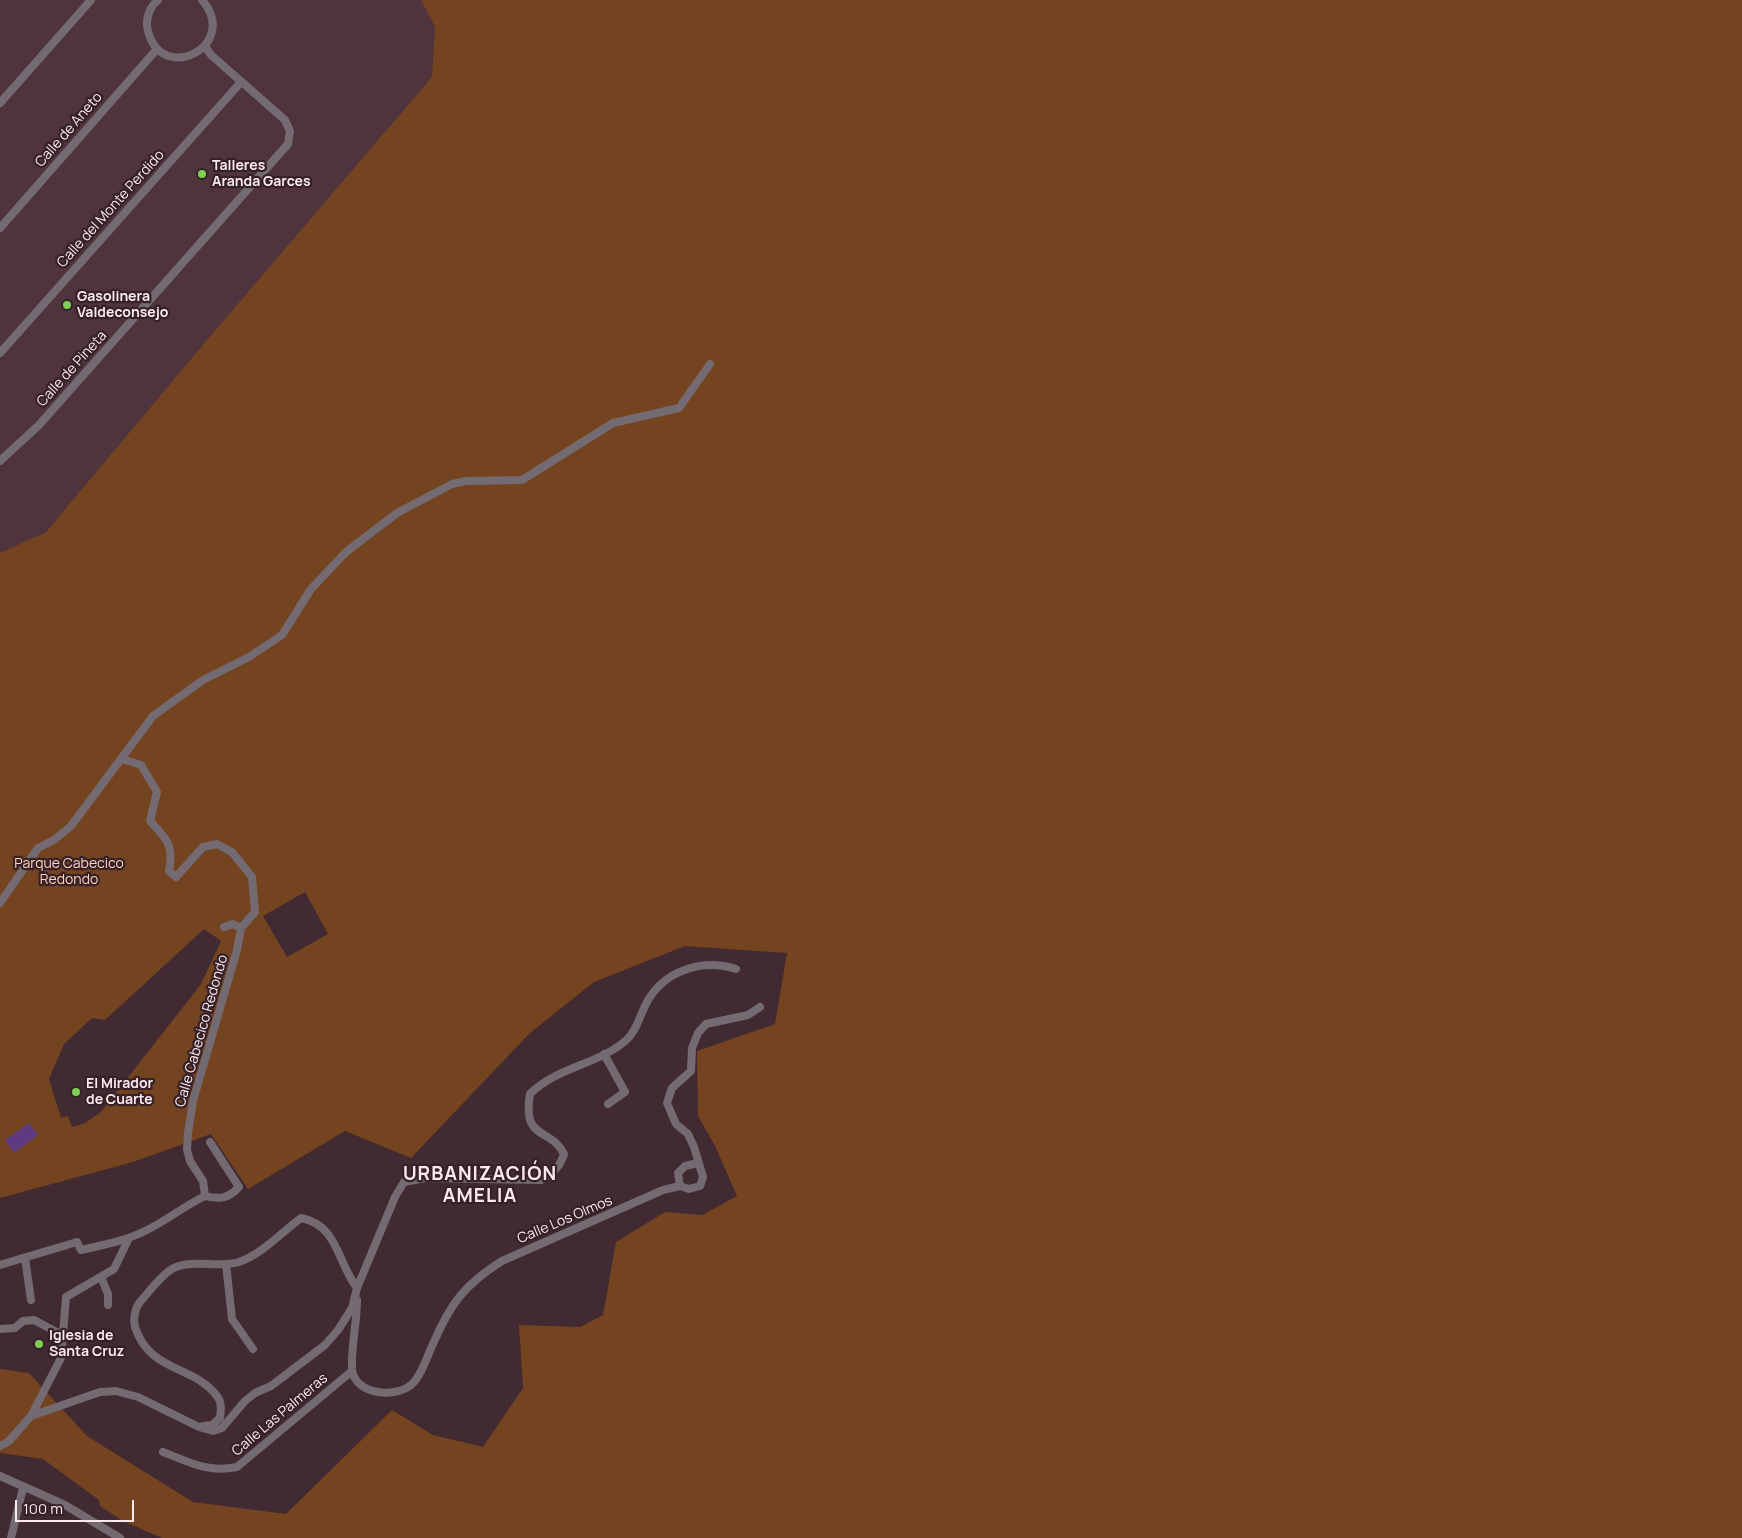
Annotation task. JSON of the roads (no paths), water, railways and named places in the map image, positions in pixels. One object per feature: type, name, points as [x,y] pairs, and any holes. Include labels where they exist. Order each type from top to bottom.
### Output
[{"type":"street","points":[[0,103],[91,0]]},
{"type":"street","points":[[154,1],[148,14],[146,27],[150,39],[157,49],[173,57],[182,58],[198,52],[210,38],[212,18],[202,0]]},
{"type":"street","name":"Calle de Pineta","points":[[0,461],[39,425],[82,378],[288,144],[290,130],[285,120],[241,82],[205,46]]},
{"type":"street","name":"Calle de Aneto","points":[[0,228],[157,49]]},
{"type":"street","name":"Calle del Monte Perdido","points":[[0,353],[241,82]]},
{"type":"street","points":[[0,903],[38,848],[54,840],[71,826],[153,716],[203,680],[248,657],[282,636],[311,589],[323,576],[346,552],[397,513],[452,484],[466,481],[522,480],[613,423],[679,408],[710,364]]},
{"type":"street","name":"Calle Cabecico Redondo","points":[[122,758],[141,765],[156,792],[150,821],[167,840],[172,855],[169,871],[176,877],[203,847],[217,844],[232,852],[252,877],[255,912],[241,928],[238,950],[193,1101],[188,1133],[187,1150],[190,1161],[204,1181],[205,1196]]},
{"type":"street","points":[[224,927],[233,924],[241,928]]},
{"type":"street","points":[[30,1416],[100,1392],[116,1391],[138,1397],[199,1427],[213,1431],[222,1428],[245,1401],[255,1393],[271,1386],[325,1345],[338,1330],[352,1308],[357,1288],[395,1197],[404,1182],[425,1178],[541,1180],[561,1165],[564,1154],[560,1146],[535,1130],[529,1117],[530,1094],[552,1078],[604,1054],[626,1041],[647,1002],[665,979],[680,970],[706,965],[726,966],[736,970]]},
{"type":"street","name":"Calle Los Olmos","points":[[352,1371],[362,1384],[377,1392],[402,1392],[414,1382],[445,1316],[455,1300],[481,1274],[502,1261],[664,1190],[680,1186],[689,1189],[700,1186],[704,1177],[694,1147],[688,1134],[676,1124],[667,1103],[672,1088],[691,1071],[692,1048],[698,1033],[706,1024],[748,1015],[760,1007]]},
{"type":"street","points":[[604,1054],[625,1092],[608,1104]]},
{"type":"street","points":[[0,1265],[77,1242],[82,1250],[129,1238],[167,1220],[182,1207],[205,1196],[218,1200],[232,1194],[239,1187],[210,1142]]},
{"type":"street","points":[[680,1186],[678,1174],[685,1166],[698,1163]]},
{"type":"street","points":[[199,1427],[217,1422],[221,1409],[220,1400],[216,1394],[196,1379],[170,1368],[156,1358],[138,1335],[134,1322],[136,1307],[169,1271],[182,1266],[239,1262],[254,1254],[301,1218],[315,1221],[332,1237],[346,1274],[357,1288],[357,1321],[352,1371]]},
{"type":"street","points":[[0,1446],[9,1441],[30,1416],[61,1358],[66,1297],[114,1269],[129,1238]]},
{"type":"street","points":[[26,1258],[31,1300]]},
{"type":"street","points":[[226,1264],[232,1319],[253,1349]]},
{"type":"street","points":[[101,1278],[108,1294],[108,1305]]},
{"type":"street","points":[[0,1329],[15,1328],[23,1321],[34,1320],[62,1335]]},
{"type":"street","name":"Calle Las Palmeras","points":[[162,1452],[208,1470],[237,1467],[352,1371]]},
{"type":"street","points":[[0,1476],[23,1488],[65,1505],[120,1538]]},
{"type":"street","points":[[11,1538],[23,1488]]},
{"type":"place","name":"Talleres Aranda Garces","points":[[202,174]]},
{"type":"place","name":"Gasolinera Valdeconsejo","points":[[67,305]]},
{"type":"place","name":"El Mirador de Cuarte","points":[[76,1092]]},
{"type":"place","name":"Iglesia de Santa Cruz","points":[[39,1344]]},
{"type":"district","name":"URBANIZACIÓN AMELIA","points":[[480,1186]]},
{"type":"park label","name":"Parque Cabecico Redondo","points":[[69,872]]}]
